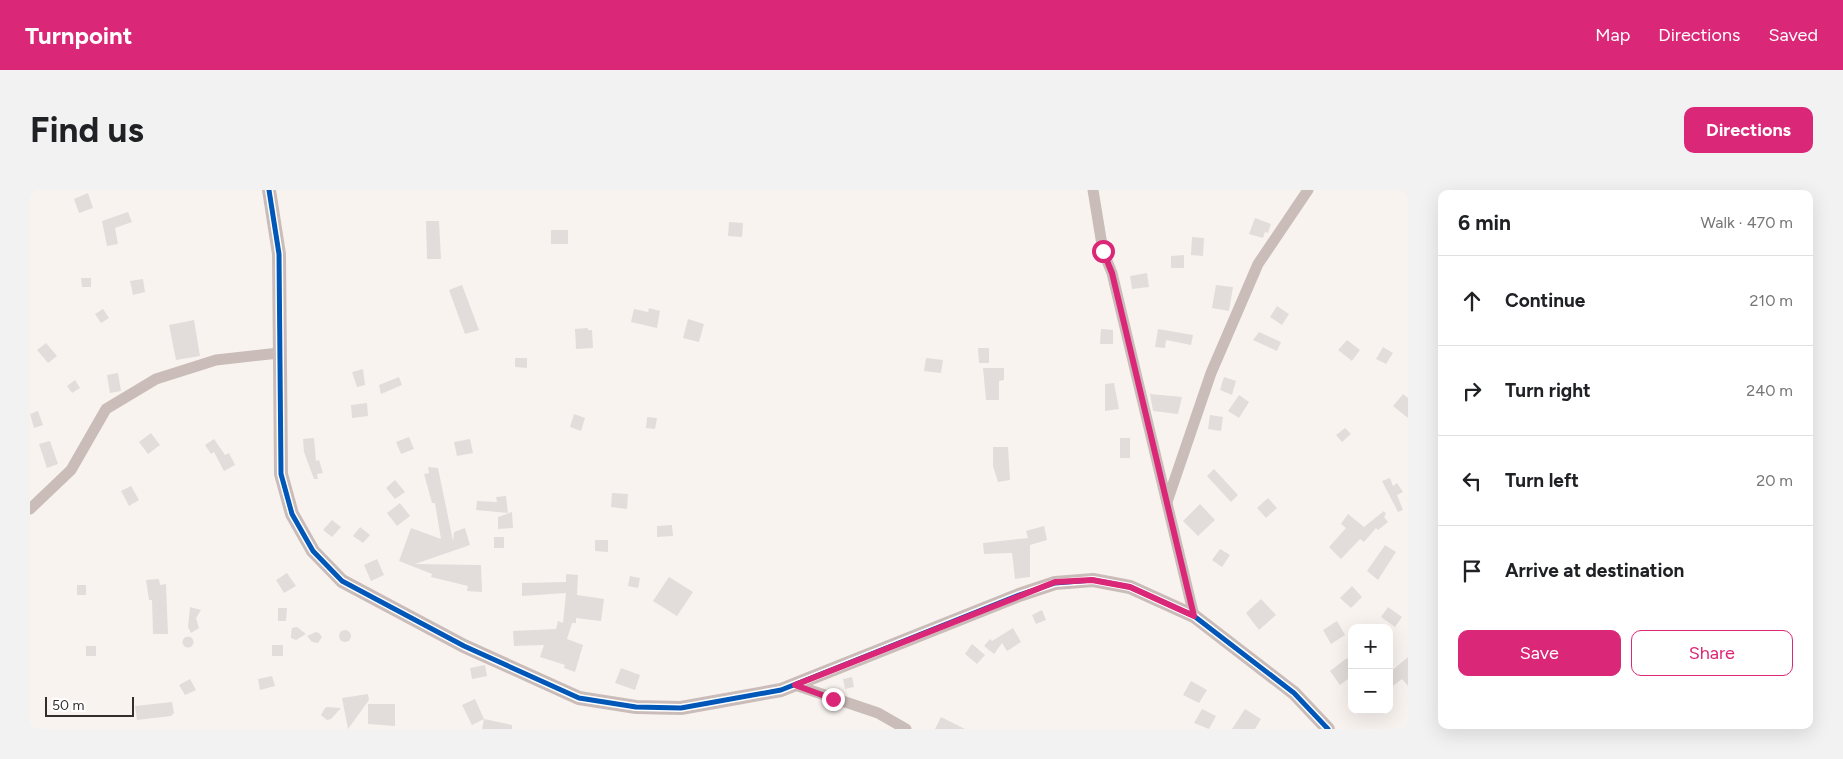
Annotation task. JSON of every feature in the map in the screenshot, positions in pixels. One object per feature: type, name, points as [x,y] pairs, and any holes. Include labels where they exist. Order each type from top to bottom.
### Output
[{"type":"street","points":[[269,190],[279,254],[281,474],[292,514],[312,551],[342,581],[464,646],[579,698],[636,707],[681,708],[781,690],[1055,582],[1092,580],[1130,587],[1194,616],[1294,693],[1328,729]]},
{"type":"street","points":[[1093,190],[1103,251],[1112,273],[1194,616]]},
{"type":"street","points":[[1167,502],[1211,373],[1258,264],[1308,190]]},
{"type":"street","points":[[30,509],[71,470],[106,409],[156,379],[216,360],[279,353]]},
{"type":"street","points":[[795,685],[878,713],[906,729]]},
{"type":"building","points":[[88,193],[93,208],[79,213],[74,199]]},
{"type":"building","points":[[128,212],[132,222],[115,228],[118,244],[107,246],[102,221]]},
{"type":"building","points":[[1255,218],[1271,224],[1268,233],[1265,232],[1263,238],[1249,234]]},
{"type":"building","points":[[426,221],[439,221],[441,259],[427,259]]},
{"type":"building","points":[[729,222],[743,223],[742,237],[728,236]]},
{"type":"building","points":[[551,230],[568,230],[568,244],[551,244]]},
{"type":"building","points":[[1192,237],[1204,238],[1203,256],[1191,255]]},
{"type":"building","points":[[1184,255],[1184,268],[1171,268],[1171,256]]},
{"type":"building","points":[[1147,273],[1149,287],[1132,289],[1130,276]]},
{"type":"building","points":[[81,278],[91,278],[91,287],[82,287]]},
{"type":"building","points":[[143,279],[145,292],[133,295],[130,281]]},
{"type":"building","points":[[462,285],[479,330],[465,334],[449,290]]},
{"type":"building","points":[[1216,285],[1233,287],[1229,311],[1212,308]]},
{"type":"building","points":[[1277,306],[1289,314],[1282,325],[1270,317]]},
{"type":"building","points":[[649,308],[660,311],[657,328],[631,322],[634,309],[648,312]]},
{"type":"building","points":[[103,309],[109,318],[101,323],[95,314]]},
{"type":"building","points":[[688,319],[704,324],[699,342],[683,338]]},
{"type":"building","points":[[194,320],[200,356],[176,360],[169,325]]},
{"type":"building","points":[[588,328],[588,330],[592,330],[593,348],[576,349],[575,329]]},
{"type":"building","points":[[1101,329],[1113,330],[1113,344],[1100,344]]},
{"type":"building","points":[[1158,329],[1193,335],[1191,345],[1166,340],[1165,348],[1155,347]]},
{"type":"building","points":[[1259,332],[1281,342],[1277,351],[1253,340]]},
{"type":"building","points":[[1347,340],[1360,350],[1352,361],[1338,350]]},
{"type":"building","points":[[46,343],[57,356],[48,363],[37,350]]},
{"type":"building","points":[[1383,347],[1393,353],[1386,364],[1376,359]]},
{"type":"building","points":[[978,348],[989,348],[989,363],[979,363]]},
{"type":"building","points":[[515,358],[527,358],[527,368],[515,367]]},
{"type":"building","points":[[926,358],[943,360],[941,373],[924,371]]},
{"type":"building","points":[[983,368],[1004,368],[1004,380],[999,381],[999,400],[986,400]]},
{"type":"building","points":[[363,369],[365,385],[357,387],[352,372]]},
{"type":"building","points":[[118,373],[121,391],[110,393],[107,375]]},
{"type":"building","points":[[399,377],[402,385],[381,394],[379,385]]},
{"type":"building","points":[[1224,377],[1236,381],[1232,395],[1220,390]]},
{"type":"building","points":[[75,380],[80,388],[72,393],[67,386]]},
{"type":"building","points":[[1114,383],[1119,409],[1105,411],[1105,384]]},
{"type":"building","points":[[1150,394],[1182,397],[1178,414],[1153,411]]},
{"type":"building","points":[[1403,394],[1408,398],[1408,418],[1393,406]]},
{"type":"building","points":[[1239,395],[1249,402],[1239,418],[1228,411]]},
{"type":"building","points":[[367,403],[368,416],[352,418],[351,405]]},
{"type":"building","points":[[38,411],[43,425],[34,428],[30,414]]},
{"type":"building","points":[[574,414],[585,418],[581,431],[570,427]]},
{"type":"building","points":[[1210,415],[1223,417],[1221,431],[1208,429]]},
{"type":"building","points":[[647,417],[657,418],[655,429],[646,428]]},
{"type":"building","points":[[1345,428],[1351,434],[1342,442],[1336,435]]},
{"type":"building","points":[[151,433],[160,445],[148,454],[139,442]]},
{"type":"building","points":[[409,437],[414,449],[401,454],[396,442]]},
{"type":"building","points":[[314,438],[316,461],[319,460],[323,473],[317,474],[318,479],[314,479],[304,452],[303,439]]},
{"type":"building","points":[[1120,438],[1130,438],[1130,458],[1120,458]]},
{"type":"building","points":[[214,439],[225,455],[229,453],[235,465],[224,471],[214,452],[211,454],[205,445]]},
{"type":"building","points":[[470,439],[473,453],[457,456],[454,442]]},
{"type":"building","points":[[50,441],[58,464],[47,468],[39,444]]},
{"type":"building","points":[[993,447],[1008,447],[1010,480],[998,482],[993,466]]},
{"type":"building","points":[[428,467],[438,468],[453,541],[454,532],[465,528],[470,545],[415,564],[481,565],[482,592],[467,591],[468,586],[431,577],[432,574],[399,561],[411,528],[441,539],[435,503],[432,503],[424,474],[429,473]]},
{"type":"building","points":[[1214,469],[1238,495],[1231,502],[1207,476]]},
{"type":"building","points":[[1390,478],[1393,486],[1397,483],[1403,492],[1397,495],[1403,510],[1398,512],[1382,481]]},
{"type":"building","points":[[395,480],[405,492],[395,499],[386,488]]},
{"type":"building","points":[[131,486],[139,500],[129,506],[121,491]]},
{"type":"building","points":[[612,493],[628,494],[627,509],[611,507]]},
{"type":"building","points":[[506,496],[508,513],[476,510],[477,501],[497,502],[496,497]]},
{"type":"building","points":[[1268,498],[1277,508],[1266,518],[1257,508]]},
{"type":"building","points":[[400,503],[410,516],[397,526],[387,513]]},
{"type":"building","points":[[1200,504],[1215,520],[1198,536],[1183,521]]},
{"type":"building","points":[[1384,511],[1386,514],[1384,517],[1388,522],[1378,530],[1376,528],[1364,542],[1360,539],[1341,559],[1329,547],[1346,528],[1341,524],[1348,514],[1364,527]]},
{"type":"building","points":[[512,512],[513,528],[498,529],[498,517]]},
{"type":"building","points":[[332,520],[341,527],[332,537],[323,530]]},
{"type":"building","points":[[672,525],[673,536],[657,537],[657,526]]},
{"type":"building","points":[[1044,526],[1047,540],[1030,545],[1030,577],[1015,579],[1012,553],[984,554],[983,543],[1028,538],[1026,531]]},
{"type":"building","points":[[360,527],[370,535],[363,543],[353,536]]},
{"type":"building","points":[[494,537],[504,537],[504,548],[494,548]]},
{"type":"building","points":[[595,540],[608,540],[608,552],[595,551]]},
{"type":"building","points":[[1385,545],[1396,552],[1378,580],[1367,571]]},
{"type":"building","points":[[1220,549],[1230,555],[1222,567],[1212,560]]},
{"type":"building","points":[[377,559],[384,575],[371,581],[364,565]]},
{"type":"building","points":[[287,573],[296,586],[284,593],[276,580]]},
{"type":"building","points":[[566,574],[578,575],[577,595],[604,599],[601,621],[576,618],[576,623],[572,623],[567,639],[583,645],[575,672],[564,668],[565,665],[540,657],[544,645],[514,646],[513,631],[556,629],[558,621],[563,623],[566,593],[522,596],[522,583],[566,582]]},
{"type":"building","points":[[630,576],[640,578],[638,588],[628,586]]},
{"type":"building","points":[[669,577],[693,592],[677,616],[653,601]]},
{"type":"building","points":[[159,579],[160,585],[166,584],[168,634],[153,634],[152,600],[149,600],[146,580]]},
{"type":"building","points":[[77,585],[86,585],[86,595],[77,595]]},
{"type":"building","points":[[1352,586],[1362,597],[1351,608],[1340,598]]},
{"type":"building","points":[[1261,599],[1276,615],[1259,630],[1246,613]]},
{"type":"building","points":[[190,607],[201,610],[196,618],[199,628],[191,633],[188,627]]},
{"type":"building","points":[[1388,607],[1402,617],[1395,627],[1381,617]]},
{"type":"building","points":[[278,608],[287,608],[286,621],[278,621]]},
{"type":"building","points":[[1042,610],[1046,620],[1036,624],[1032,615]]},
{"type":"building","points":[[1337,621],[1345,635],[1331,644],[1323,630]]},
{"type":"building","points":[[297,627],[306,634],[296,640],[291,638],[291,634],[292,628]]},
{"type":"building","points":[[1013,628],[1021,642],[1007,651],[1002,643],[994,654],[984,646],[990,639],[992,641]]},
{"type":"building","points":[[345,630],[351,636],[345,642],[339,636]]},
{"type":"building","points":[[316,632],[322,637],[318,643],[312,642],[307,636]]},
{"type":"building","points":[[186,637],[190,637],[193,642],[192,646],[186,647],[183,644],[183,640]]},
{"type":"building","points":[[972,644],[985,655],[977,664],[965,654]]},
{"type":"building","points":[[272,645],[283,645],[283,656],[272,656]]},
{"type":"building","points":[[86,646],[96,646],[96,656],[86,656]]},
{"type":"building","points":[[1408,657],[1408,686],[1402,679],[1393,686],[1393,670]]},
{"type":"building","points":[[1347,658],[1348,659],[1348,679],[1340,685],[1330,671]]},
{"type":"building","points":[[485,665],[487,676],[472,679],[470,668]]},
{"type":"building","points":[[621,668],[640,675],[635,690],[615,683]]},
{"type":"building","points":[[272,676],[275,686],[260,690],[258,679]]},
{"type":"building","points":[[852,677],[854,687],[845,689],[843,679]]},
{"type":"building","points":[[190,679],[196,690],[185,695],[179,685]]},
{"type":"building","points":[[1191,681],[1207,690],[1199,703],[1183,695]]},
{"type":"building","points":[[368,694],[369,700],[348,729],[342,698]]},
{"type":"building","points":[[475,699],[484,719],[472,725],[462,705]]},
{"type":"building","points":[[172,702],[174,713],[171,716],[137,720],[135,706]]},
{"type":"building","points":[[368,704],[395,704],[395,726],[368,724]]},
{"type":"building","points":[[325,708],[341,708],[331,719],[327,720],[321,715]]},
{"type":"building","points":[[1202,709],[1216,716],[1209,729],[1194,723]]},
{"type":"building","points":[[1245,709],[1261,719],[1255,729],[1232,729]]},
{"type":"building","points":[[941,717],[965,729],[935,729]]},
{"type":"building","points":[[484,719],[512,725],[512,729],[482,729]]},
{"type":"cycle path","points":[[269,190],[279,254],[281,474],[292,514],[313,551],[342,581],[464,646],[579,698],[636,707],[681,708],[781,690],[1019,595],[1055,583],[1093,580],[1130,587],[1194,616],[1294,693],[1328,729]]},
{"type":"route","points":[[833,699],[795,685],[1055,582],[1092,580],[1130,587],[1194,616],[1168,515],[1167,502],[1112,273],[1103,251]]}]
